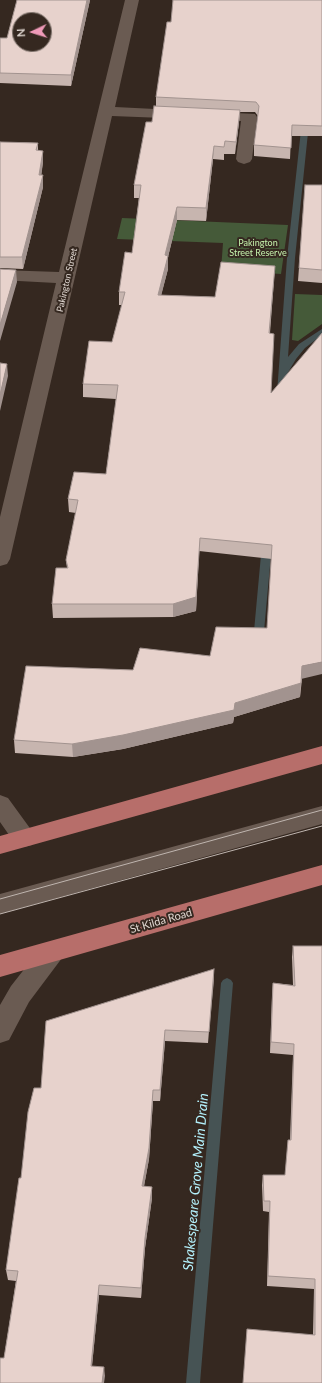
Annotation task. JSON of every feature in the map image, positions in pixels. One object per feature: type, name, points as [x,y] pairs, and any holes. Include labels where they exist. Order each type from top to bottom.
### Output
[{"type":"highway","points":[[0,845],[322,754]]},
{"type":"highway","name":"St Kilda Road","points":[[0,966],[322,875]]},
{"type":"street","name":"Pakington Street","points":[[0,559],[132,0]]},
{"type":"street","points":[[106,111],[249,117],[244,159]]},
{"type":"street","points":[[0,276],[67,278]]},
{"type":"street","points":[[0,804],[24,838]]},
{"type":"street","points":[[0,904],[322,815]]},
{"type":"street","points":[[0,1032],[20,994],[53,951]]},
{"type":"green space","name":"Pakington Street Reserve","points":[[122,218],[288,225],[281,274],[221,270],[223,243],[117,239]]},
{"type":"green space","points":[[295,294],[322,295],[322,324],[298,341],[292,340]]},
{"type":"building","points":[[17,0],[87,0],[71,75],[0,73],[0,38],[7,38],[12,19],[12,52],[52,52],[52,12],[14,12]]},
{"type":"building","points":[[173,0],[322,0],[322,126],[292,125],[291,148],[254,145],[259,106],[256,102],[156,97],[167,22],[171,22]]},
{"type":"building","points":[[154,106],[240,110],[236,142],[225,141],[224,147],[214,146],[206,208],[177,207],[165,255],[168,256],[158,295],[215,297],[221,262],[275,266],[269,333],[274,334],[271,393],[322,333],[322,662],[302,666],[301,683],[235,703],[234,710],[123,735],[72,744],[14,740],[26,666],[133,670],[140,648],[210,656],[216,627],[267,628],[272,545],[200,538],[196,597],[173,604],[52,604],[56,568],[68,568],[66,560],[78,500],[68,499],[74,472],[106,474],[118,385],[83,384],[89,341],[112,342],[125,292],[119,292],[125,252],[132,253],[141,185],[134,185],[146,122],[152,122]]},
{"type":"building","points":[[0,142],[38,143],[36,150],[43,151],[39,175],[43,175],[22,257],[0,257]]},
{"type":"building","points":[[305,185],[322,185],[322,270],[299,268]]},
{"type":"building","points":[[0,269],[16,270],[0,325]]},
{"type":"building","points":[[0,363],[7,364],[0,395]]},
{"type":"building","points":[[293,946],[322,946],[322,1383],[243,1383],[247,1329],[315,1335],[315,1279],[268,1276],[270,1201],[264,1201],[263,1175],[285,1175],[288,1140],[291,1140],[294,1044],[271,1042],[273,983],[295,986]]},
{"type":"building","points":[[214,969],[209,1032],[165,1030],[160,1090],[153,1090],[149,1148],[142,1186],[152,1187],[145,1238],[141,1288],[99,1285],[91,1366],[104,1367],[102,1383],[0,1383],[0,1358],[4,1358],[18,1271],[6,1270],[19,1178],[21,1178],[28,1112],[34,1088],[41,1088],[46,1021]]},
{"type":"waterway","name":"Shakespeare Grove Main Drain","points":[[283,372],[291,258],[305,123]]},
{"type":"waterway","name":"Shakespeare Grove Main Drain","points":[[281,393],[283,374],[292,358],[302,346],[322,331]]},
{"type":"waterway","name":"Shakespeare Grove Main Drain","points":[[258,642],[267,544]]},
{"type":"waterway","name":"Shakespeare Grove Main Drain","points":[[193,1383],[227,983]]},
{"type":"tram line","points":[[0,899],[322,810]]},
{"type":"tram line","points":[[0,914],[322,826]]}]
